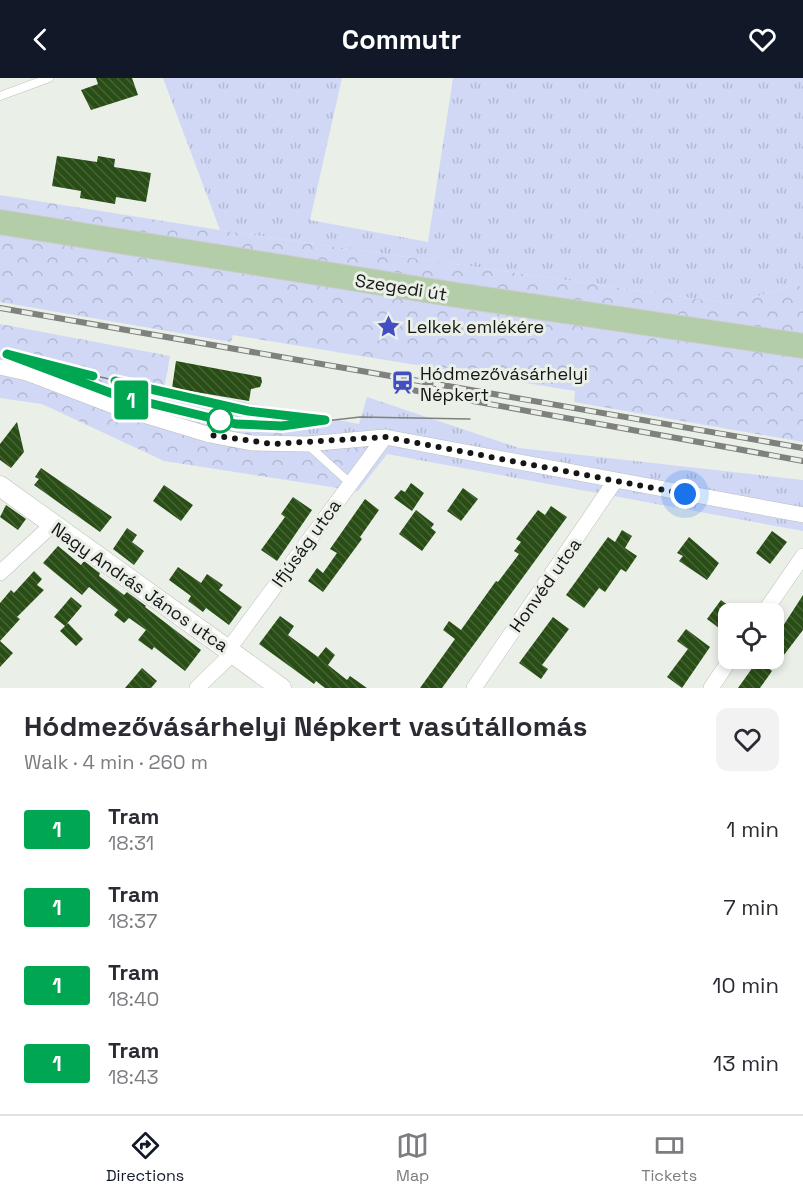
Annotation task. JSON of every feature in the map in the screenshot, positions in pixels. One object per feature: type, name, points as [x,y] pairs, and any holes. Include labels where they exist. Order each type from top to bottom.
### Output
[{"type":"main road","name":"Szegedi út","points":[[0,222],[452,295],[803,346]]},
{"type":"street","points":[[0,367],[27,373],[111,405],[210,435],[252,443],[307,444],[386,437],[803,515]]},
{"type":"street","name":"Ifjúság utca","points":[[197,688],[231,651],[350,483],[386,437]]},
{"type":"street","name":"Honvéd utca","points":[[474,688],[615,481]]},
{"type":"street","name":"Nagy András János utca","points":[[0,486],[281,688]]},
{"type":"street","points":[[0,573],[52,525]]},
{"type":"street","points":[[771,603],[803,556]]},
{"type":"street","points":[[711,688],[724,669]]},
{"type":"lane","points":[[0,96],[49,78]]},
{"type":"lane","points":[[307,444],[350,483]]},
{"type":"green space","points":[[163,78],[342,78],[310,220],[428,242],[453,78],[803,78],[803,287],[794,285],[732,304],[220,230]]},
{"type":"green space","points":[[0,195],[220,230],[732,304],[794,285],[803,287],[803,442],[574,402],[575,391],[233,335],[231,342],[0,302]]},
{"type":"green space","points":[[0,324],[170,356],[160,412],[388,453],[358,491],[164,461],[42,404],[0,398]]},
{"type":"green space","points":[[164,387],[359,424],[367,397],[519,448],[803,480],[803,531],[159,412]]},
{"type":"building","points":[[96,78],[132,78],[138,95],[91,110],[81,90],[98,84]]},
{"type":"building","points":[[57,156],[97,162],[98,156],[115,159],[114,167],[151,173],[146,202],[116,197],[115,204],[80,198],[81,191],[52,186]]},
{"type":"building","points":[[176,361],[261,377],[262,382],[260,387],[251,389],[249,401],[172,388]]},
{"type":"building","points":[[17,422],[24,452],[11,468],[0,460],[0,444]]},
{"type":"building","points":[[41,468],[112,517],[100,532],[34,485],[39,479],[35,477]]},
{"type":"building","points":[[411,483],[424,493],[412,511],[394,498],[401,490],[405,492]]},
{"type":"building","points":[[164,485],[193,505],[181,521],[153,501]]},
{"type":"building","points":[[463,488],[478,499],[461,521],[447,511]]},
{"type":"building","points":[[293,497],[312,510],[277,561],[261,550],[285,517],[281,514]]},
{"type":"building","points":[[365,499],[379,510],[360,537],[362,539],[323,592],[308,581],[317,568],[323,573],[337,553],[330,549]]},
{"type":"building","points":[[6,505],[26,519],[18,530],[0,517]]},
{"type":"building","points":[[551,506],[567,517],[442,688],[420,688],[455,639],[443,630],[449,621],[461,630],[496,581],[498,582],[519,554],[514,551],[521,542],[516,539],[538,510],[545,515]]},
{"type":"building","points":[[416,510],[434,524],[431,528],[436,532],[422,551],[399,534]]},
{"type":"building","points":[[127,528],[137,535],[132,542],[144,551],[134,565],[113,549]]},
{"type":"building","points":[[622,530],[632,536],[625,548],[637,556],[626,572],[621,569],[605,592],[599,588],[584,608],[566,595],[608,537],[615,542]]},
{"type":"building","points":[[772,531],[787,542],[770,564],[756,553]]},
{"type":"building","points":[[689,537],[719,563],[707,580],[679,561],[683,556],[677,553]]},
{"type":"building","points":[[58,546],[81,565],[84,561],[124,595],[127,592],[201,650],[185,671],[154,647],[152,650],[138,640],[146,630],[129,618],[124,623],[114,615],[118,610],[89,587],[82,595],[43,563]]},
{"type":"building","points":[[178,567],[201,583],[207,574],[223,585],[219,590],[242,607],[229,625],[206,608],[203,612],[188,601],[191,596],[169,580]]},
{"type":"building","points":[[34,571],[42,579],[37,585],[44,590],[17,617],[20,619],[0,641],[0,603],[11,590],[14,593]]},
{"type":"building","points":[[803,595],[803,630],[784,655],[784,624]]},
{"type":"building","points":[[71,597],[82,606],[65,626],[54,617]]},
{"type":"building","points":[[718,604],[718,627],[707,619]]},
{"type":"building","points":[[280,616],[294,626],[288,635],[318,657],[326,647],[335,655],[328,665],[347,680],[350,676],[367,688],[325,688],[316,681],[314,684],[259,644]]},
{"type":"building","points":[[553,617],[569,629],[542,665],[548,669],[541,679],[519,663]]},
{"type":"building","points":[[68,623],[83,639],[76,646],[60,631]]},
{"type":"building","points":[[686,629],[710,647],[682,688],[667,677],[688,649],[677,641]]},
{"type":"building","points":[[0,641],[13,653],[0,667]]},
{"type":"building","points":[[142,668],[157,681],[151,688],[125,688]]},
{"type":"building","points":[[752,669],[772,671],[760,688],[738,688]]},
{"type":"tram line","points":[[7,354],[136,401],[252,426],[282,426],[360,417],[470,419]]},
{"type":"tram line","name":"1","points":[[93,376],[7,354],[116,395],[236,424],[282,426],[325,420],[248,411],[115,381]]},
{"type":"tram line","points":[[70,370],[248,411],[302,418]]},
{"type":"railway","points":[[0,308],[803,448]]},
{"type":"railway","points":[[401,388],[803,461]]},
{"type":"place","name":"Lelkek emlékére","points":[[389,326]]},
{"type":"place","name":"Hódmezővásárhelyi Népkert","points":[[402,383]]},
{"type":"route","points":[[220,420],[210,435],[252,443],[273,444],[307,444],[386,437],[685,494]]}]
